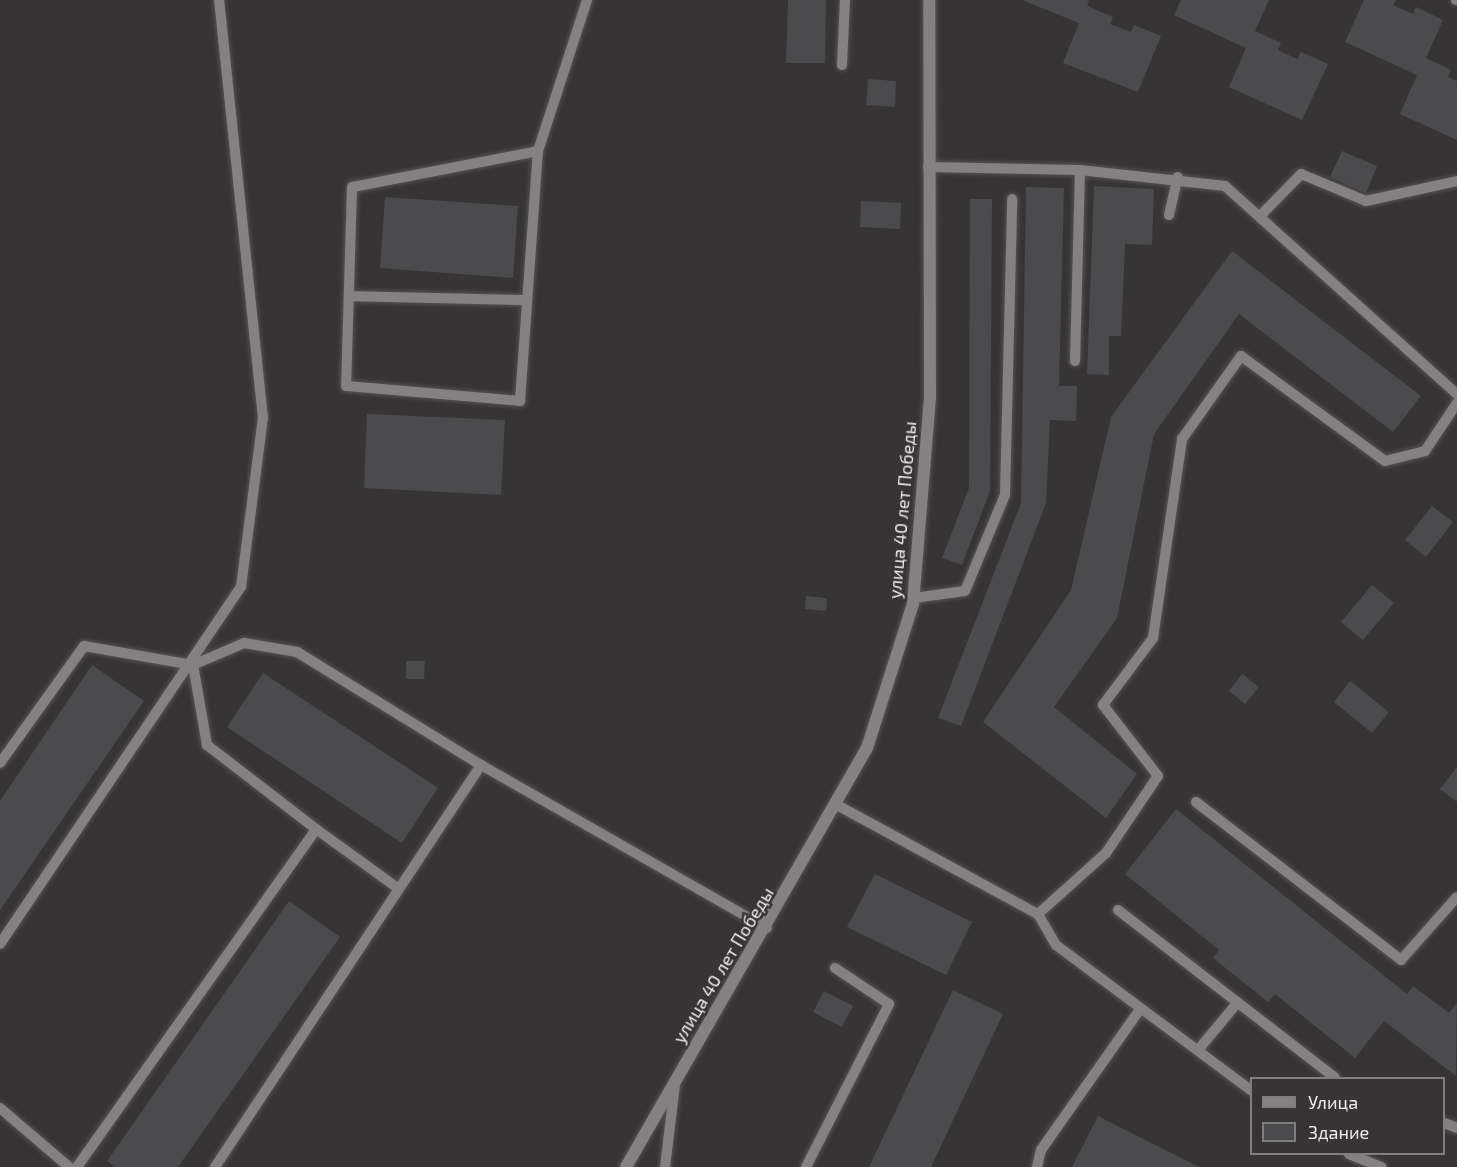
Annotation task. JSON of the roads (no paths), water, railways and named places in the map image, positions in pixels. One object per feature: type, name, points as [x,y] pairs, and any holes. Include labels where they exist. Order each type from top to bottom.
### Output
[{"type":"street","name":"улица 40 лет Победы","points":[[626,1167],[767,928],[867,748],[914,598],[930,396],[929,0]]},
{"type":"lane","points":[[0,944],[193,665],[241,587],[263,418],[219,0]]},
{"type":"lane","points":[[538,151],[352,188],[346,386],[520,401],[538,151],[587,0]]},
{"type":"lane","points":[[842,65],[845,0]]},
{"type":"lane","points":[[928,167],[1080,170],[1178,177],[1225,186],[1262,214],[1457,394]]},
{"type":"lane","points":[[1075,361],[1080,170]]},
{"type":"lane","points":[[1262,214],[1301,174],[1366,201],[1457,181]]},
{"type":"lane","points":[[1169,215],[1178,177]]},
{"type":"lane","points":[[914,598],[965,591],[1005,495],[1012,199]]},
{"type":"lane","points":[[349,296],[527,300]]},
{"type":"lane","points":[[1038,914],[1106,853],[1158,776],[1103,705],[1153,638],[1182,439],[1241,356],[1385,461],[1425,451],[1457,403]]},
{"type":"lane","points":[[0,763],[84,646],[193,665],[244,643],[297,652],[481,765],[767,928]]},
{"type":"lane","points":[[193,665],[207,745],[399,889]]},
{"type":"lane","points":[[214,1167],[481,765]]},
{"type":"lane","points":[[1197,802],[1401,960],[1457,897]]},
{"type":"lane","points":[[837,805],[1038,914],[1056,945],[1250,1090]]},
{"type":"lane","points":[[77,1167],[316,829]]},
{"type":"lane","points":[[1118,910],[1334,1077]]},
{"type":"lane","points":[[806,1167],[889,1004],[835,968]]},
{"type":"lane","points":[[1198,1050],[1239,1002]]},
{"type":"lane","points":[[1037,1167],[1041,1150],[1140,1010]]},
{"type":"lane","points":[[665,1167],[675,1081]]},
{"type":"lane","points":[[0,1108],[69,1167]]},
{"type":"lane","points":[[1351,1155],[1381,1167]]}]
